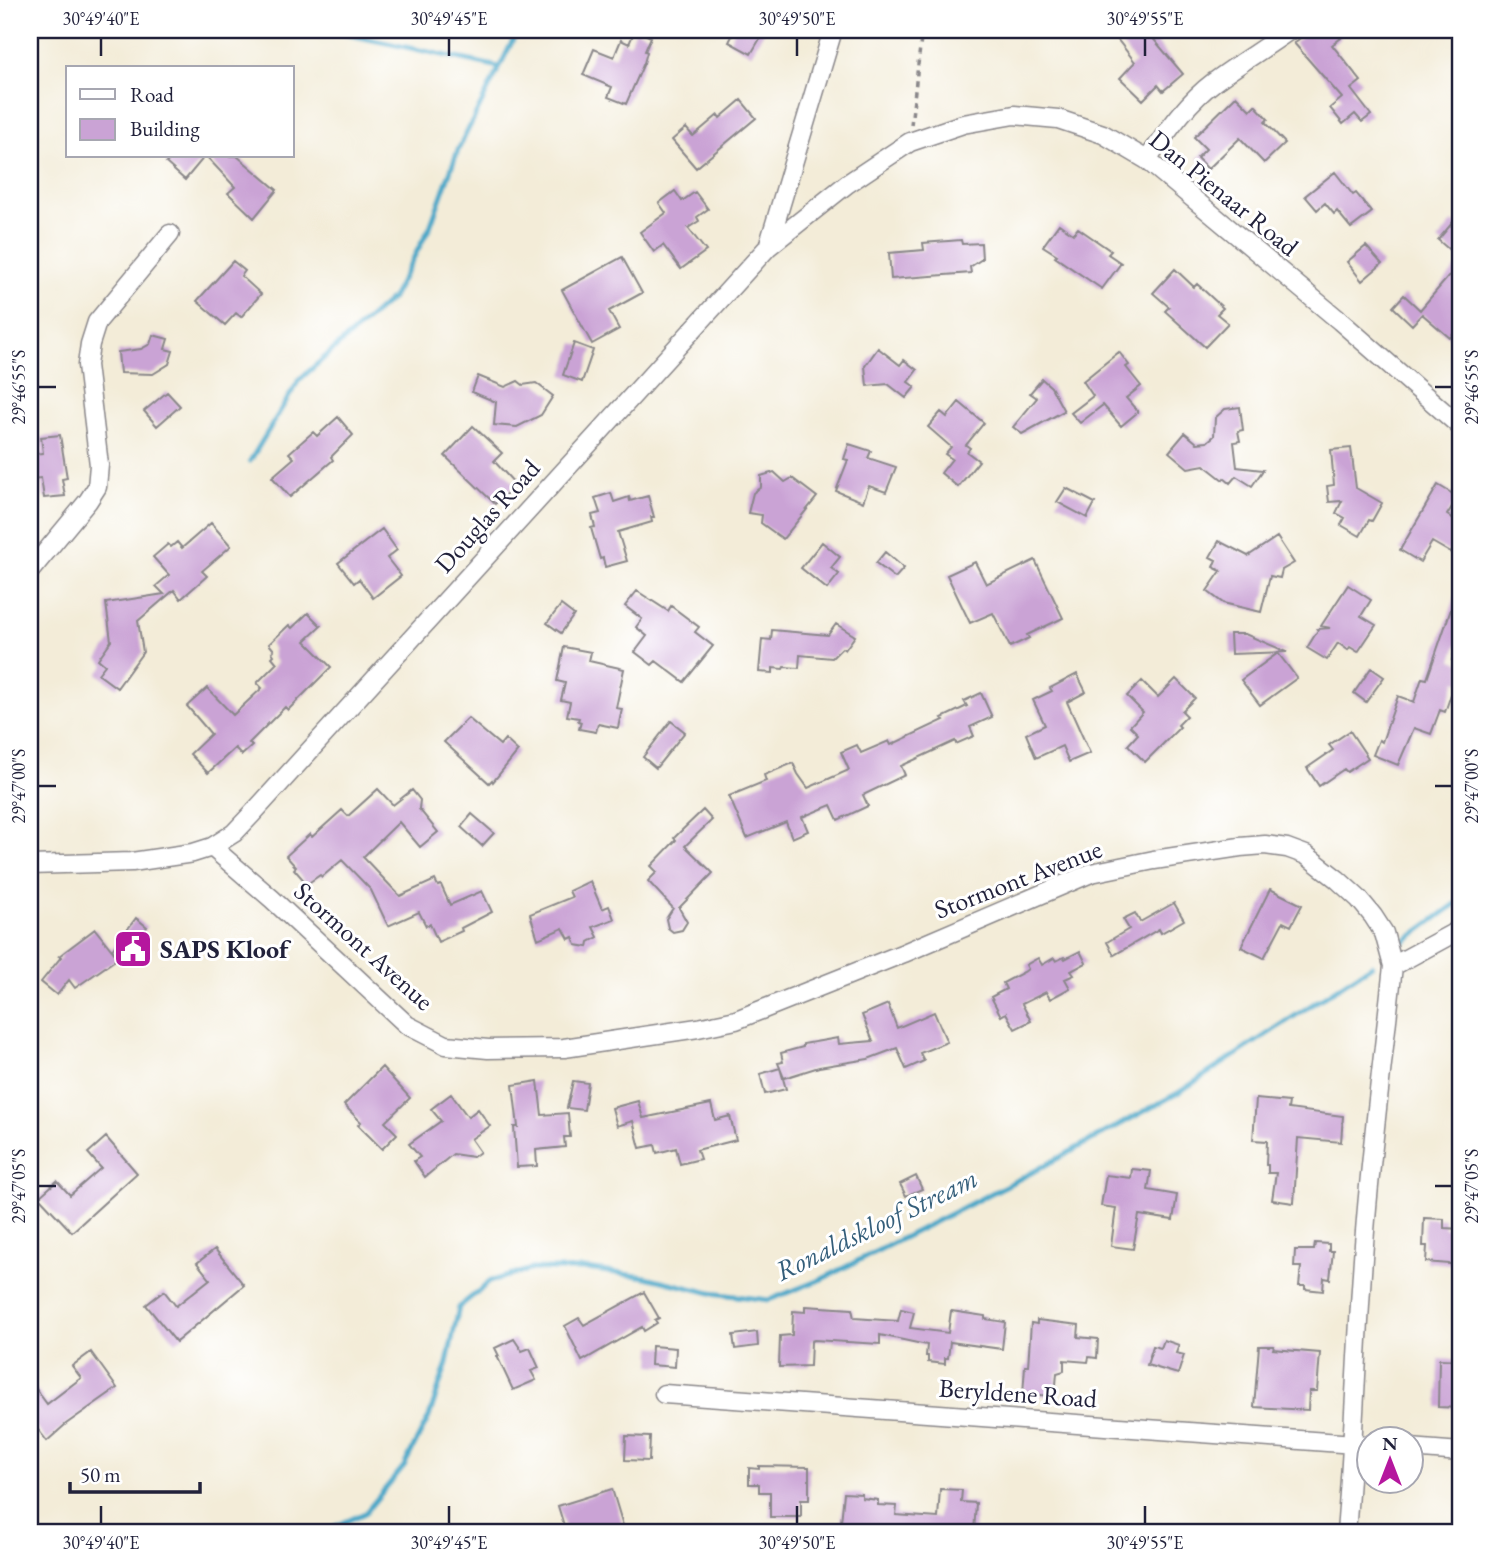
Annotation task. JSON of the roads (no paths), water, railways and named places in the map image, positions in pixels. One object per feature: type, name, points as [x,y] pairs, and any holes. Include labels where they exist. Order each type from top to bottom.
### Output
[{"type":"street","name":"Douglas Road","points":[[30,865],[173,858],[212,847],[234,833],[768,247],[833,30]]},
{"type":"street","points":[[1147,160],[1180,114],[1213,83],[1290,30]]},
{"type":"street","name":"Dan Pienaar Road","points":[[768,247],[847,184],[910,142],[963,124],[1014,115],[1058,120],[1103,134],[1147,160],[1340,321],[1461,427]]},
{"type":"street","points":[[30,571],[97,487],[99,465],[88,365],[90,344],[97,322],[170,234]]},
{"type":"street","name":"Stormont Avenue","points":[[212,847],[407,1025],[446,1045],[488,1049],[564,1048],[736,1020],[904,953],[1091,873],[1240,847],[1265,845],[1287,848],[1306,855],[1359,899],[1373,916],[1384,933],[1393,966],[1366,1218],[1358,1335],[1360,1426]]},
{"type":"street","points":[[1393,966],[1461,929]]},
{"type":"street","name":"Beryldene Road","points":[[664,1394],[1354,1444]]},
{"type":"street","points":[[1424,1449],[1461,1452]]},
{"type":"street","name":"Stormont Avenue","points":[[1346,1532],[1354,1486]]},
{"type":"waterway","points":[[326,30],[499,67]]},
{"type":"waterway","points":[[250,461],[299,380],[392,298],[430,227],[458,150],[518,30]]},
{"type":"waterway","name":"Ronaldskloof Stream","points":[[1401,944],[1461,900]]},
{"type":"waterway","name":"Ronaldskloof Stream","points":[[322,1532],[365,1513],[404,1466],[429,1417],[447,1363],[459,1307],[491,1281],[532,1269],[586,1269],[646,1277],[711,1293],[769,1300],[822,1279],[1029,1174],[1178,1093],[1372,965]]},
{"type":"place","name":"SAPS Kloof","points":[[133,949]]}]
